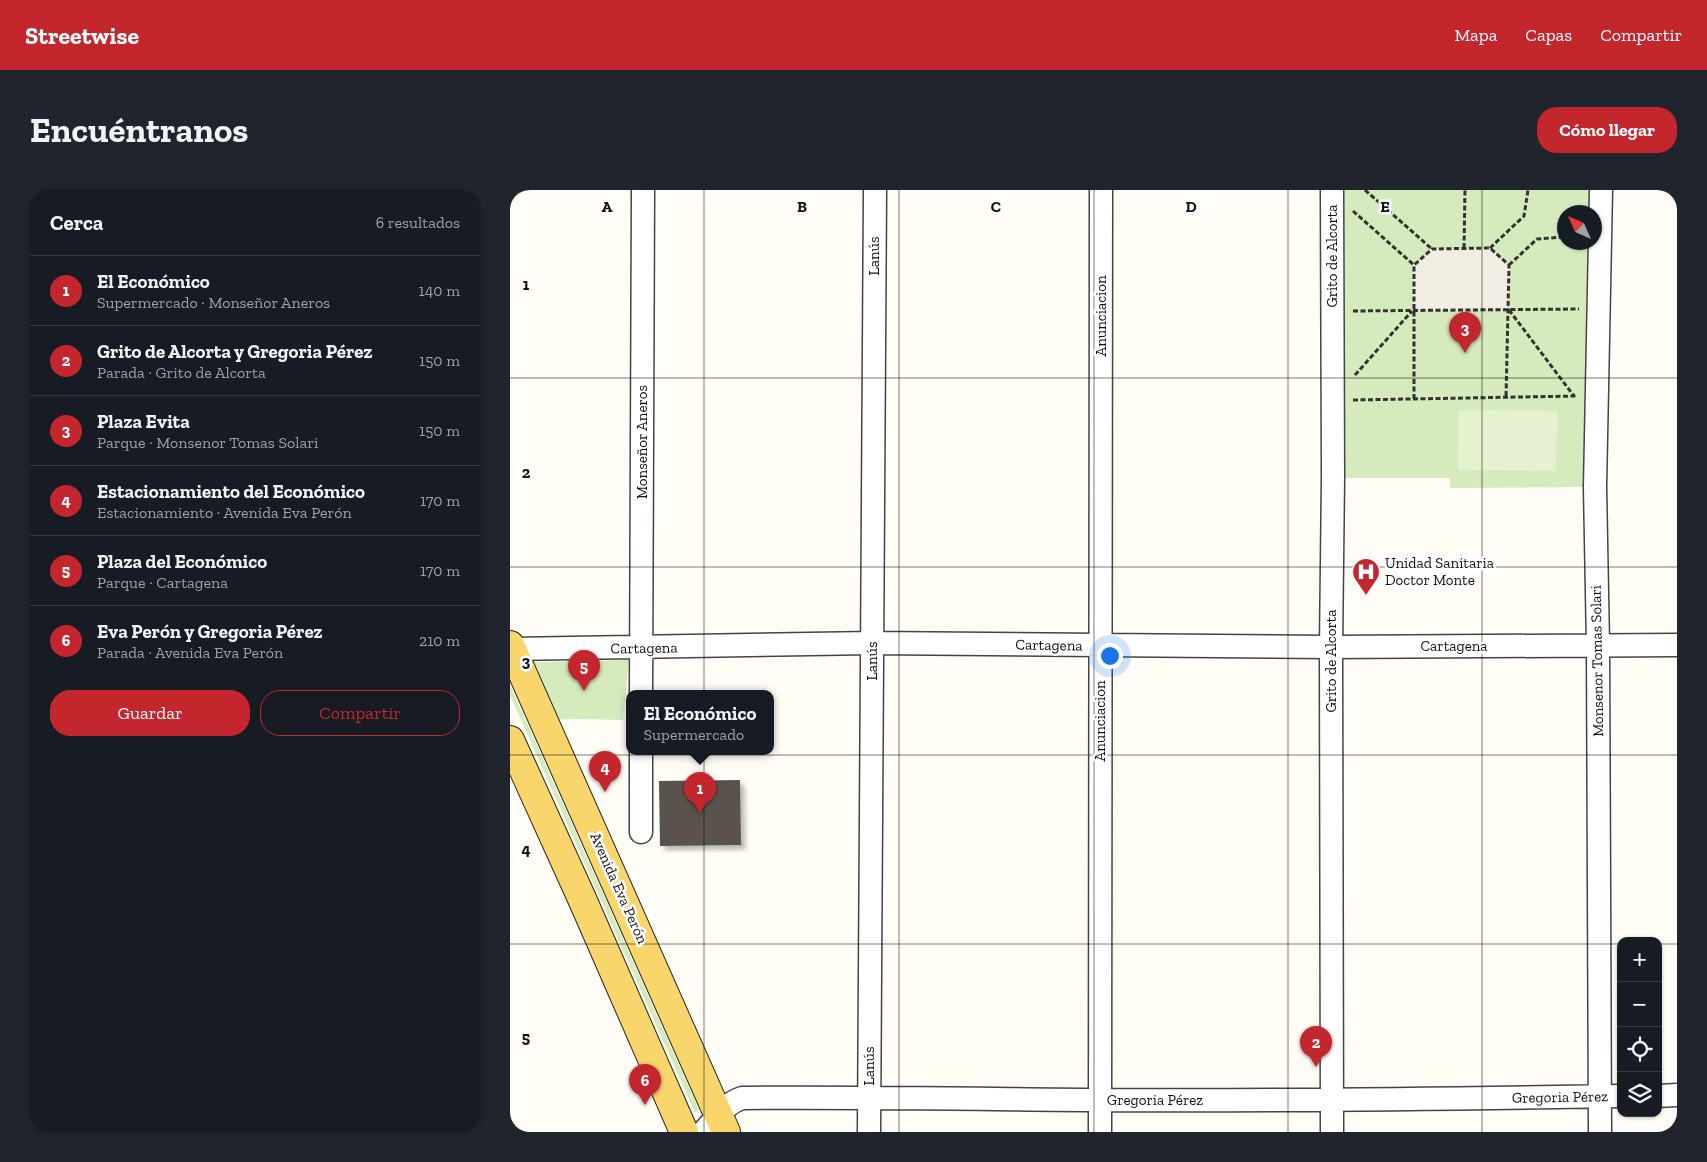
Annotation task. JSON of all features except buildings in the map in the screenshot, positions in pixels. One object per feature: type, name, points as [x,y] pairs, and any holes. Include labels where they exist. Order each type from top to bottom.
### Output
[{"type":"main road","name":"Avenida Eva Perón","points":[[511,647],[716,1126]]},
{"type":"main road","points":[[510,740],[517,775],[583,901],[684,1132]]},
{"type":"street","name":"Monseñor Aneros","points":[[641,690],[642,190]]},
{"type":"street","name":"Lanús","points":[[869,1132],[875,190]]},
{"type":"street","name":"Anunciacion","points":[[1100,1132],[1102,190]]},
{"type":"street","name":"Monsenor Tomas Solari","points":[[1600,1132],[1610,1096],[1595,487],[1601,190]]},
{"type":"street","name":"Grito de Alcorta","points":[[1332,191],[1332,1132]]},
{"type":"street","name":"Cartagena","points":[[511,647],[641,648],[872,643],[1331,647],[1677,645]]},
{"type":"street","points":[[641,755],[641,832]]},
{"type":"street","points":[[1662,1096],[1677,1095]]},
{"type":"street","name":"Gregoria Pérez","points":[[716,1126],[733,1101],[742,1098],[1332,1100],[1610,1096]]},
{"type":"path","points":[[1365,190],[1432,249]]},
{"type":"path","points":[[1464,248],[1465,190]]},
{"type":"path","points":[[1490,248],[1524,216],[1528,190]]},
{"type":"path","points":[[1332,191],[1414,265]]},
{"type":"path","points":[[1506,398],[1510,265],[1537,239],[1557,238]]},
{"type":"path","points":[[1414,399],[1414,265],[1432,249],[1490,248],[1510,265]]},
{"type":"path","points":[[1508,309],[1574,397]]},
{"type":"path","points":[[1332,312],[1598,309]]},
{"type":"path","points":[[1332,400],[1413,311]]},
{"type":"path","points":[[1332,400],[1574,397],[1597,394]]},
{"type":"green space","points":[[1332,190],[1601,190],[1601,205],[1557,205],[1557,250],[1600,250],[1595,487],[1450,488],[1450,478],[1333,478]]},
{"type":"green space","points":[[1459,410],[1557,411],[1556,471],[1458,470]]},
{"type":"green space","points":[[629,660],[623,720],[553,720],[533,662]]},
{"type":"green space","points":[[510,685],[699,1110],[695,1113],[510,695]]},
{"type":"shaded area","points":[[1490,248],[1509,265],[1508,309],[1413,311],[1414,265],[1432,249]]},
{"type":"place","name":"Plaza Evita","points":[[1465,353]]},
{"type":"place","name":"Unidad Sanitaria Doctor Monte","points":[[1366,596]]},
{"type":"place","name":"Plaza del Económico","points":[[584,691]]},
{"type":"place","name":"Estacionamiento del Económico","points":[[605,792]]},
{"type":"place","name":"El Económico","points":[[700,813]]},
{"type":"place","name":"Grito de Alcorta y Gregoria Pérez","points":[[1316,1067]]},
{"type":"place","name":"Eva Perón y Gregoria Pérez","points":[[645,1105]]}]
